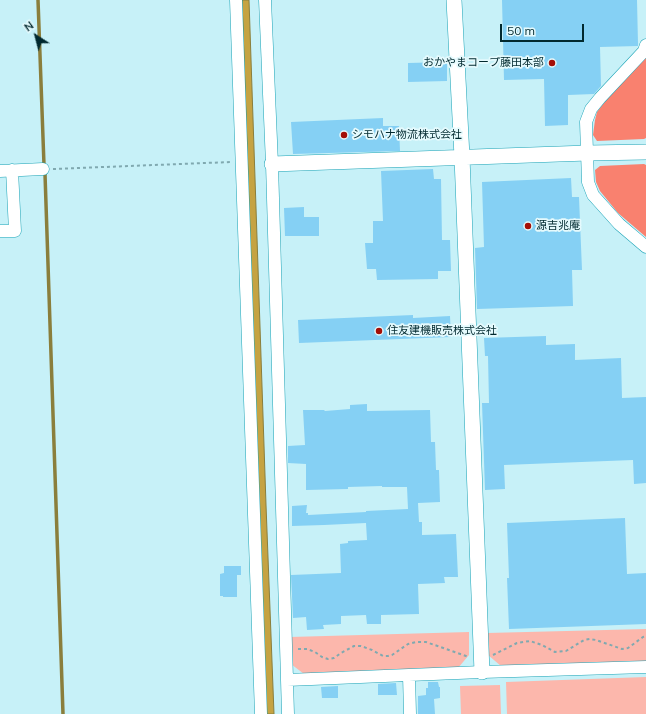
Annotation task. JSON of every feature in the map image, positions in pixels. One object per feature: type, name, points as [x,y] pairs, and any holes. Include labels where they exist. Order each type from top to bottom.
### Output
[{"type":"street","points":[[236,0],[260,714]]},
{"type":"street","points":[[265,0],[272,164],[288,714]]},
{"type":"street","points":[[454,0],[462,157],[481,667]]},
{"type":"street","points":[[646,45],[644,51],[600,98],[592,109],[586,122],[588,182],[593,195],[619,224],[646,247]]},
{"type":"street","points":[[272,164],[646,152]]},
{"type":"street","points":[[0,231],[14,231],[6,171],[43,169]]},
{"type":"street","points":[[287,680],[409,675],[481,667],[646,668]]},
{"type":"street","points":[[409,675],[410,714]]},
{"type":"path","points":[[43,169],[242,162]]},
{"type":"path","points":[[286,650],[307,649],[328,659],[334,658],[354,646],[361,646],[383,656],[388,656],[392,655],[408,644],[426,642],[481,667],[517,643],[530,641],[542,644],[555,652],[566,651],[584,640],[596,640],[622,649],[628,648],[646,636]]},
{"type":"shaded area","points":[[242,0],[249,0],[274,714],[266,714]]},
{"type":"shaded area","points":[[646,55],[646,138],[597,141],[593,135],[597,112]]},
{"type":"shaded area","points":[[646,165],[646,237],[618,213],[600,191],[596,182],[595,170],[600,166]]},
{"type":"shaded area","points":[[646,629],[646,662],[501,666],[488,655],[487,633]]},
{"type":"shaded area","points":[[469,632],[469,655],[458,668],[304,674],[291,664],[290,637]]},
{"type":"shaded area","points":[[646,677],[646,714],[507,714],[506,682]]},
{"type":"shaded area","points":[[500,685],[501,714],[461,714],[460,686]]},
{"type":"building","name":"おかやまコープ藤田本部","points":[[502,0],[637,0],[638,46],[600,47],[601,86],[594,94],[568,95],[568,125],[545,126],[544,79],[504,80]]},
{"type":"building","points":[[447,62],[447,81],[408,82],[408,63]]},
{"type":"building","points":[[383,118],[383,126],[399,126],[400,151],[293,154],[291,122]]},
{"type":"building","points":[[433,169],[434,179],[441,179],[442,240],[450,240],[451,271],[438,271],[438,279],[377,280],[376,269],[367,269],[365,243],[373,243],[373,221],[383,221],[381,171]]},
{"type":"building","name":"源吉兆庵","points":[[571,178],[572,197],[579,197],[582,270],[572,270],[573,306],[477,309],[475,248],[484,247],[482,182]]},
{"type":"building","points":[[304,207],[304,217],[319,217],[319,236],[285,236],[284,208]]},
{"type":"building","points":[[413,315],[413,318],[450,316],[451,337],[299,343],[298,320]]},
{"type":"building","points":[[546,336],[546,345],[575,344],[575,360],[621,358],[622,398],[646,397],[646,483],[634,484],[633,460],[504,465],[505,489],[485,490],[482,403],[489,403],[488,356],[485,356],[484,338]]},
{"type":"building","points":[[367,404],[367,411],[430,410],[431,442],[435,442],[436,470],[439,470],[440,502],[418,503],[419,522],[422,522],[422,535],[456,534],[458,577],[444,577],[445,583],[418,584],[419,614],[381,615],[381,624],[367,624],[366,615],[341,616],[341,624],[323,625],[324,629],[307,630],[306,617],[293,618],[291,575],[341,573],[340,544],[348,543],[348,541],[367,540],[366,523],[292,526],[292,506],[307,505],[306,513],[308,513],[308,515],[408,509],[407,487],[348,487],[348,489],[306,490],[306,464],[288,463],[288,446],[305,445],[303,410],[325,411],[350,409],[350,405]]},
{"type":"building","points":[[625,518],[627,574],[646,573],[646,624],[509,629],[507,523]]},
{"type":"building","points":[[224,566],[241,566],[241,575],[237,575],[237,597],[220,596],[220,574],[224,573]]},
{"type":"building","points":[[428,682],[438,682],[440,687],[440,698],[434,699],[435,714],[418,714],[418,696],[426,695]]},
{"type":"building","points":[[396,683],[397,695],[378,695],[378,684]]},
{"type":"building","points":[[338,686],[338,698],[322,698],[321,687]]},
{"type":"waterway","points":[[38,0],[44,165]]},
{"type":"waterway","points":[[45,174],[63,714]]},
{"type":"place","name":"おかやまコープ藤田本部","points":[[552,63]]},
{"type":"place","name":"シモハナ物流株式会社","points":[[344,135]]},
{"type":"place","name":"源吉兆庵","points":[[528,226]]},
{"type":"place","name":"住友建機販売株式会社","points":[[379,331]]}]
